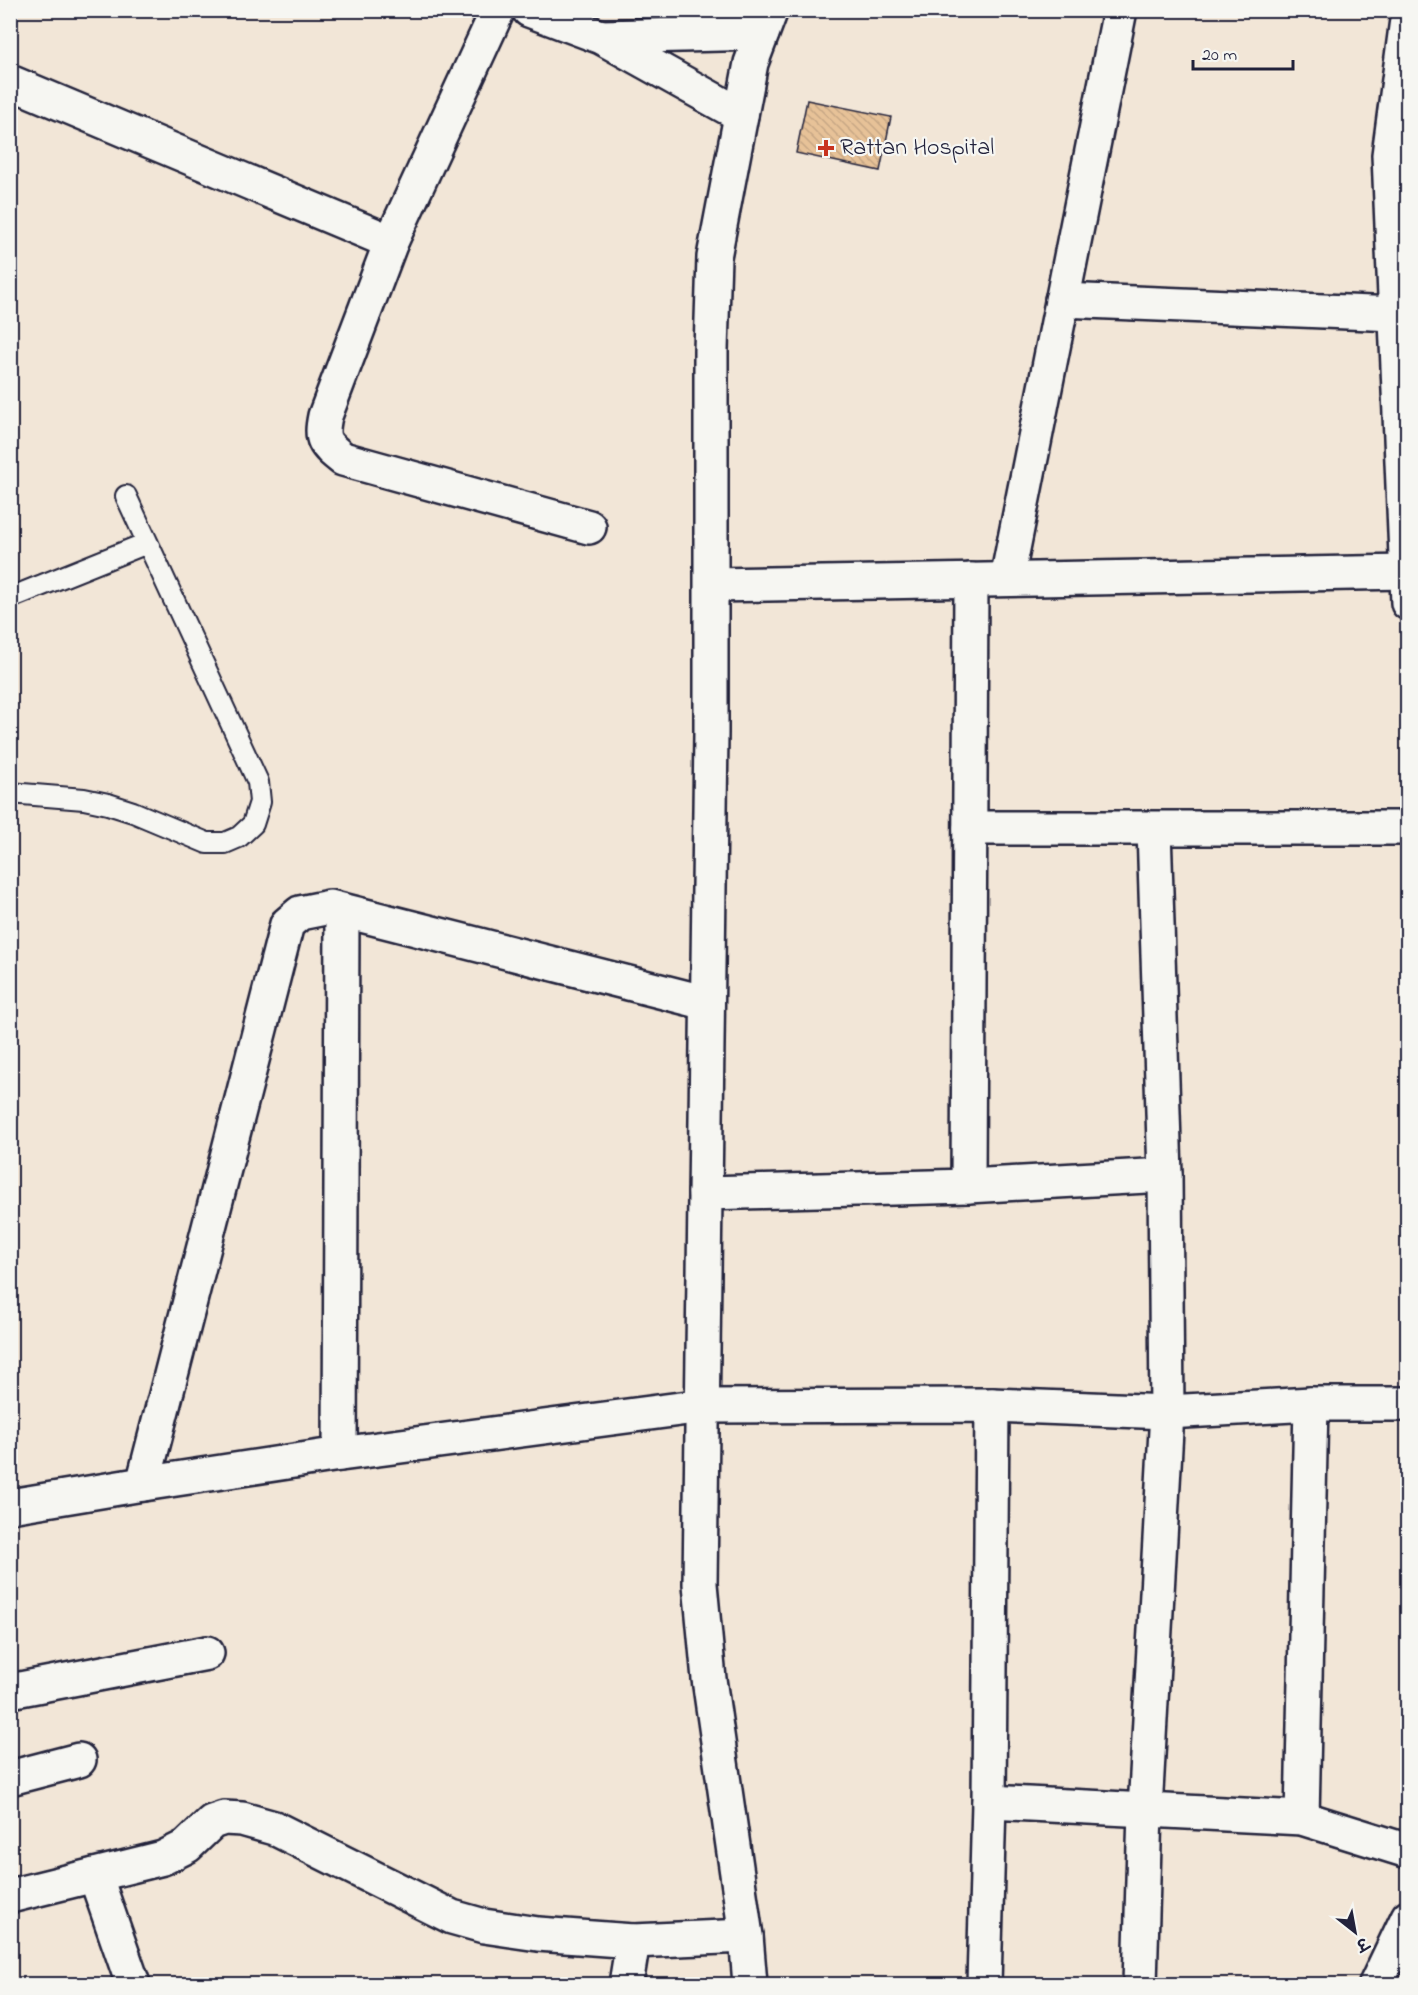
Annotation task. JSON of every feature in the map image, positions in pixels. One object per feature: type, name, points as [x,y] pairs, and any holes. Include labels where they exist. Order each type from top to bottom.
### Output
[{"type":"street","points":[[498,10],[391,242],[326,416],[322,433],[328,448],[343,459],[589,527]]},
{"type":"street","points":[[529,10],[601,37],[741,115]]},
{"type":"street","points":[[1007,579],[1120,10]]},
{"type":"street","points":[[712,585],[1007,579],[1407,587],[1389,155],[1404,58],[1402,13]]},
{"type":"street","points":[[601,37],[766,22],[751,63],[714,257],[711,350],[712,585],[700,1584],[709,1679],[746,1935],[750,1984]]},
{"type":"street","points":[[10,82],[391,242]]},
{"type":"street","points":[[1062,300],[1396,314]]},
{"type":"street","points":[[968,1186],[971,580]]},
{"type":"street","points":[[970,828],[1407,828]]},
{"type":"street","points":[[1140,1984],[1145,1810],[1167,1412],[1165,1175],[1154,829]]},
{"type":"street","points":[[143,1484],[287,924],[300,913],[330,907],[707,1003]]},
{"type":"street","points":[[340,1454],[342,910]]},
{"type":"street","points":[[705,1193],[968,1186],[1165,1175]]},
{"type":"street","points":[[10,1506],[340,1454],[703,1406],[992,1405],[1167,1412],[1311,1404],[1407,1404]]},
{"type":"street","points":[[1302,1818],[1311,1404]]},
{"type":"street","points":[[984,1984],[989,1802],[992,1405]]},
{"type":"street","points":[[10,1691],[207,1653]]},
{"type":"street","points":[[10,1778],[79,1760]]},
{"type":"street","points":[[989,1802],[1302,1818],[1407,1851]]},
{"type":"street","points":[[10,1896],[163,1858],[187,1846],[212,1822],[224,1818],[242,1819],[274,1828],[452,1917],[484,1926],[538,1934],[633,1941],[746,1935]]},
{"type":"street","points":[[95,1875],[133,1984]]},
{"type":"street","points":[[1376,1984],[1407,1917]]},
{"type":"street","points":[[626,1984],[633,1941]]},
{"type":"lane","points":[[10,794],[108,804],[207,843],[225,843],[239,837],[253,824],[260,802],[258,783],[126,496]]},
{"type":"lane","points":[[10,598],[147,543]]},
{"type":"building","points":[[807,100],[891,117],[880,171],[796,153]]},
{"type":"place","name":"Rattan Hospital","points":[[826,148]]}]
